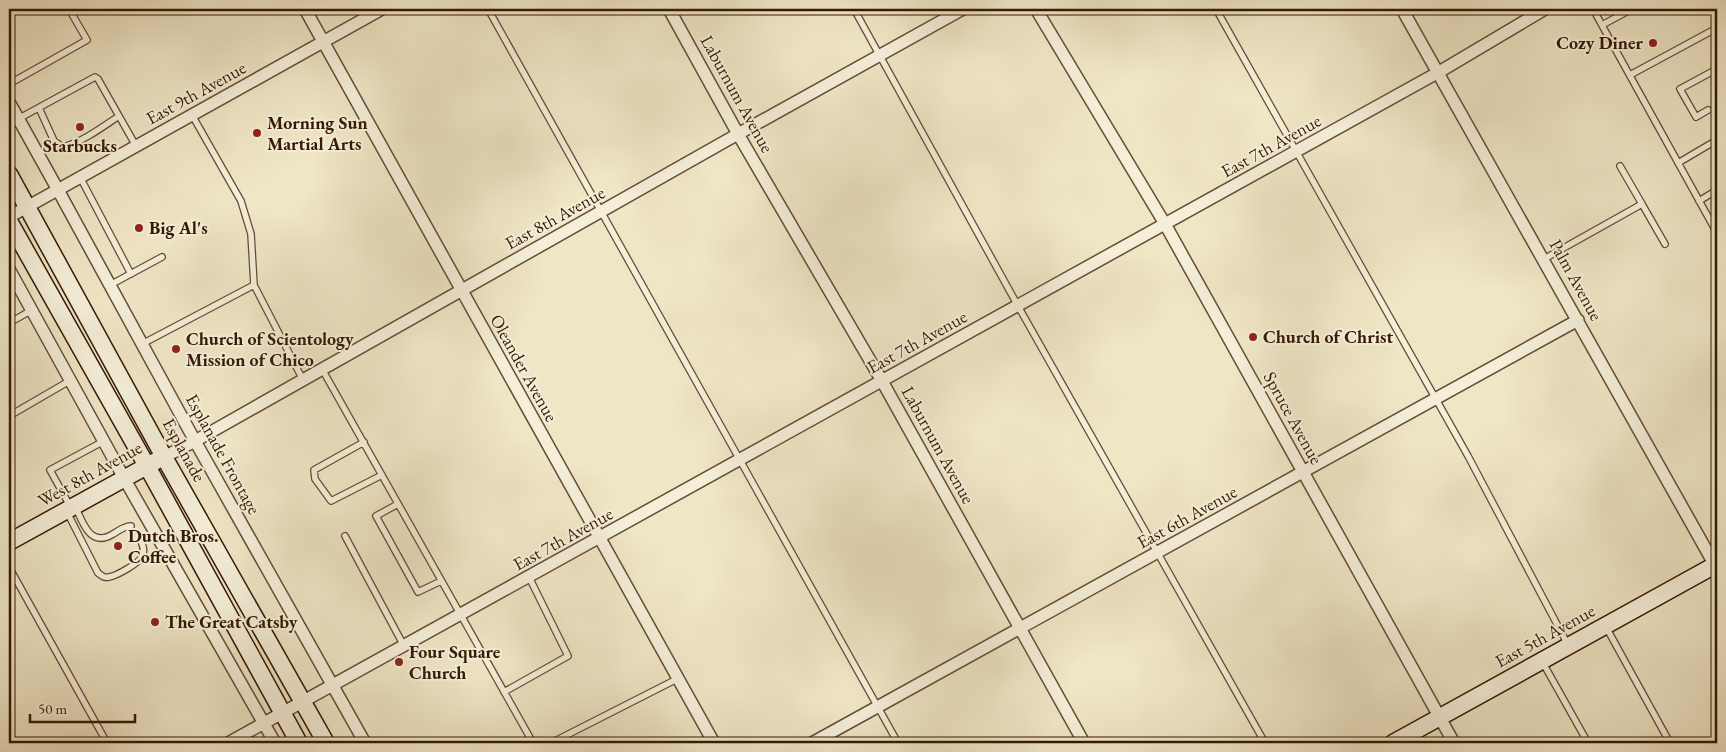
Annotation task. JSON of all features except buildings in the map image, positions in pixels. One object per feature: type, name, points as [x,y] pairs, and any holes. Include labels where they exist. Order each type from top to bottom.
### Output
[{"type":"main road","name":"Esplanade","points":[[9,174],[164,457],[326,743]]},
{"type":"main road","points":[[9,221],[147,466],[299,743]]},
{"type":"main road","name":"West 8th Avenue","points":[[9,542],[164,457]]},
{"type":"main road","name":"East 5th Avenue","points":[[1393,743],[1717,566]]},
{"type":"street","name":"Oleander Avenue","points":[[305,9],[460,291],[714,743]]},
{"type":"street","name":"East 9th Avenue","points":[[9,217],[382,9]]},
{"type":"street","name":"Laburnum Avenue","points":[[669,9],[738,134],[882,381],[1084,743]]},
{"type":"street","name":"East 8th Avenue","points":[[164,457],[963,9]]},
{"type":"street","name":"Spruce Avenue","points":[[1036,9],[1165,224],[1454,743]]},
{"type":"street","name":"Palm Avenue","points":[[1402,9],[1717,566]]},
{"type":"street","name":"East 7th Avenue","points":[[228,743],[1439,72],[1545,9]]},
{"type":"street","name":"Esplanade Frontage","points":[[9,102],[195,441],[365,743]]},
{"type":"street","points":[[9,270],[124,478],[275,743]]},
{"type":"street","name":"East 6th Avenue","points":[[812,743],[1021,630],[1578,320]]},
{"type":"lane","points":[[9,84],[87,40],[69,9]]},
{"type":"lane","points":[[488,9],[898,743]]},
{"type":"lane","points":[[854,9],[1156,554],[1265,743]]},
{"type":"lane","points":[[1216,9],[1468,456],[1569,646]]},
{"type":"lane","points":[[1593,9],[1717,233]]},
{"type":"lane","points":[[1602,25],[1632,9]]},
{"type":"lane","points":[[1630,75],[1717,28]]},
{"type":"lane","points":[[1708,110],[1696,117],[1680,89],[1717,69]]},
{"type":"lane","points":[[18,119],[95,77],[98,79],[136,146]]},
{"type":"lane","points":[[39,108],[54,141],[63,147],[92,134],[119,116]]},
{"type":"lane","points":[[192,115],[241,202],[251,234],[254,285],[303,380]]},
{"type":"lane","points":[[1678,163],[1717,140]]},
{"type":"lane","points":[[1620,166],[1665,244]]},
{"type":"lane","points":[[80,177],[131,274]]},
{"type":"lane","points":[[1699,200],[1717,190]]},
{"type":"lane","points":[[1544,259],[1642,204]]},
{"type":"lane","points":[[110,285],[162,258]]},
{"type":"lane","points":[[142,344],[254,285]]},
{"type":"lane","points":[[9,323],[32,310]]},
{"type":"lane","points":[[322,369],[533,743]]},
{"type":"lane","points":[[9,416],[71,380]]},
{"type":"lane","points":[[104,441],[50,470],[70,508],[98,573],[107,578],[137,563],[142,558],[144,550],[141,541]]},
{"type":"lane","points":[[364,442],[314,470],[315,479],[331,501],[382,475]]},
{"type":"lane","points":[[398,504],[376,516],[418,592],[441,581]]},
{"type":"lane","points":[[70,508],[90,535],[96,538],[101,539],[110,536],[125,526],[131,526]]},
{"type":"lane","points":[[345,536],[404,646]]},
{"type":"lane","points":[[9,567],[107,743]]},
{"type":"lane","points":[[504,692],[568,656],[529,577]]},
{"type":"lane","points":[[1605,626],[1670,743]]},
{"type":"lane","points":[[1542,661],[1588,743]]},
{"type":"lane","points":[[551,743],[677,679]]},
{"type":"place","name":"Cozy Diner","points":[[1653,43]]},
{"type":"place","name":"Starbucks","points":[[80,127]]},
{"type":"place","name":"Morning Sun Martial Arts","points":[[257,133]]},
{"type":"place","name":"Big Al's","points":[[139,228]]},
{"type":"place","name":"Church of Christ","points":[[1253,337]]},
{"type":"place","name":"Church of Scientology Mission of Chico","points":[[176,349]]},
{"type":"place","name":"Dutch Bros. Coffee","points":[[118,546]]},
{"type":"place","name":"The Great Catsby","points":[[155,622]]},
{"type":"place","name":"Four Square Church","points":[[399,662]]}]
